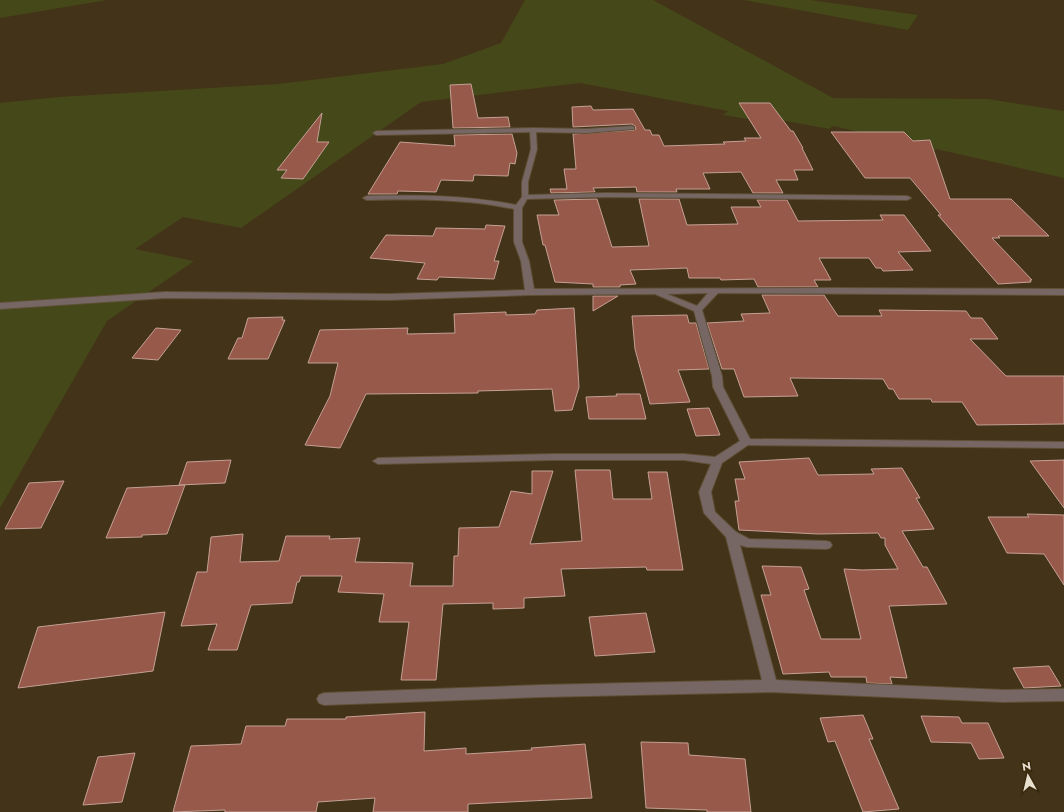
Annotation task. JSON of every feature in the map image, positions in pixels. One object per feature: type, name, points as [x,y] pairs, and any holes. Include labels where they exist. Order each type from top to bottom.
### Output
[{"type":"street","points":[[376,133],[533,130],[586,131],[632,128]]},
{"type":"street","points":[[530,292],[525,261],[518,242],[518,208],[525,197],[525,182],[534,149],[533,130]]},
{"type":"street","points":[[525,197],[629,196],[908,198]]},
{"type":"street","points":[[368,198],[423,197],[495,202],[518,208]]},
{"type":"street","points":[[0,306],[165,295],[388,297],[530,292],[832,290],[1064,292]]},
{"type":"street","points":[[698,310],[715,291]]},
{"type":"street","points":[[656,292],[698,310]]},
{"type":"street","points":[[698,310],[717,376],[718,387],[746,442]]},
{"type":"street","points":[[826,545],[747,543],[732,535],[710,513],[705,492],[717,461],[746,442],[1064,445]]},
{"type":"street","points":[[378,461],[547,457],[684,457],[717,461]]},
{"type":"street","points":[[732,535],[770,686]]},
{"type":"street","points":[[324,699],[541,691],[770,686],[1004,696],[1064,695]]},
{"type":"green space","points":[[0,0],[107,0],[0,18]]},
{"type":"green space","points":[[525,0],[653,0],[833,98],[988,99],[1064,111],[1064,178],[936,149],[929,155],[913,144],[833,126],[829,129],[765,117],[760,121],[723,115],[728,111],[580,83],[421,102],[241,228],[183,217],[135,249],[194,261],[107,321],[0,508],[0,103],[59,97],[278,84],[443,64],[501,43]]},
{"type":"green space","points":[[744,0],[810,0],[918,15],[908,30]]},
{"type":"building","points":[[471,84],[478,118],[508,117],[510,127],[453,128],[450,85]]},
{"type":"building","points":[[739,103],[770,103],[791,131],[793,131],[803,148],[813,170],[794,170],[798,180],[776,180],[783,193],[753,193],[741,172],[703,173],[710,189],[676,189],[677,192],[637,192],[636,187],[593,188],[595,192],[551,193],[550,189],[567,189],[564,169],[576,169],[573,134],[636,129],[632,124],[573,127],[572,107],[591,106],[593,110],[633,109],[645,130],[650,130],[652,135],[659,135],[664,146],[725,144],[723,142],[746,141],[744,138],[761,138]]},
{"type":"building","points":[[322,113],[317,142],[329,142],[303,179],[281,178],[287,170],[277,170]]},
{"type":"building","points":[[831,132],[904,132],[913,141],[930,140],[950,199],[1011,199],[1049,236],[998,236],[1000,238],[992,238],[1032,280],[1030,280],[1031,282],[998,284],[938,215],[941,215],[910,178],[865,178]]},
{"type":"building","points":[[512,134],[517,153],[515,164],[510,163],[508,176],[474,175],[473,181],[441,180],[436,192],[398,191],[397,194],[368,194],[400,142],[455,146],[454,135]]},
{"type":"building","points":[[597,199],[612,247],[649,246],[639,199],[679,199],[687,225],[738,224],[731,207],[761,207],[757,200],[787,200],[798,221],[883,220],[880,215],[904,215],[931,251],[898,252],[913,270],[883,271],[881,268],[876,268],[869,258],[819,258],[831,280],[814,280],[818,287],[758,287],[754,279],[721,280],[720,278],[689,278],[687,268],[630,270],[636,284],[620,285],[620,287],[593,287],[593,284],[555,282],[545,245],[543,245],[537,215],[559,215],[554,200]]},
{"type":"building","points":[[486,225],[505,226],[494,261],[499,261],[494,279],[439,277],[437,280],[417,279],[425,263],[370,258],[386,235],[433,236],[436,228],[485,229]]},
{"type":"building","points":[[762,295],[824,295],[838,316],[882,316],[879,310],[966,311],[971,318],[982,318],[998,339],[970,339],[1006,376],[1064,376],[1064,424],[977,425],[962,402],[932,402],[931,399],[899,399],[893,389],[889,389],[883,379],[790,378],[798,396],[744,397],[734,369],[722,369],[707,323],[744,321],[741,314],[770,313]]},
{"type":"building","points":[[593,296],[618,296],[593,311]]},
{"type":"building","points":[[574,308],[579,387],[572,410],[555,411],[552,389],[478,391],[478,393],[366,394],[340,448],[305,445],[330,396],[338,363],[308,363],[320,330],[408,328],[407,334],[455,333],[454,314],[506,312],[506,315],[535,314],[537,310]]},
{"type":"building","points":[[687,315],[689,323],[696,323],[709,369],[678,370],[690,402],[650,404],[635,349],[632,316]]},
{"type":"building","points":[[283,317],[282,320],[285,320],[268,359],[228,359],[238,338],[242,338],[248,318]]},
{"type":"building","points":[[156,328],[181,330],[158,360],[132,358]]},
{"type":"building","points":[[616,394],[640,394],[646,419],[589,419],[586,397],[617,396]]},
{"type":"building","points":[[709,408],[720,435],[696,436],[687,409]]},
{"type":"building","points":[[809,458],[818,475],[874,474],[871,469],[902,468],[920,498],[916,498],[934,529],[902,531],[923,567],[927,567],[947,604],[889,606],[907,678],[890,677],[892,684],[867,683],[866,677],[831,677],[829,672],[783,674],[761,595],[771,595],[762,566],[801,567],[809,589],[804,590],[821,639],[861,639],[844,569],[898,569],[885,545],[885,538],[881,538],[878,533],[818,534],[739,530],[735,501],[739,501],[735,479],[745,479],[739,462]]},
{"type":"building","points":[[231,460],[225,483],[179,485],[187,462]]},
{"type":"building","points":[[1064,460],[1064,508],[1030,461]]},
{"type":"building","points":[[575,470],[610,470],[613,499],[652,499],[648,472],[667,472],[683,570],[647,570],[646,567],[561,569],[565,596],[524,598],[524,608],[493,609],[493,603],[443,604],[436,680],[401,680],[409,622],[379,622],[384,594],[338,592],[342,576],[301,576],[299,582],[297,582],[292,603],[251,605],[237,650],[208,650],[217,624],[181,626],[197,572],[207,572],[211,537],[243,534],[240,562],[279,561],[286,536],[330,536],[329,539],[360,538],[355,562],[413,563],[410,586],[453,586],[454,556],[458,556],[459,528],[499,527],[511,491],[532,494],[532,471],[553,471],[530,544],[582,541]]},
{"type":"building","points":[[64,481],[41,528],[5,529],[29,483]]},
{"type":"building","points":[[185,485],[167,534],[142,535],[142,537],[106,538],[127,488]]},
{"type":"building","points":[[1027,514],[1064,515],[1064,585],[1044,554],[1007,553],[988,517],[1029,517]]},
{"type":"building","points":[[165,612],[153,671],[18,688],[38,627]]},
{"type":"building","points":[[646,613],[655,652],[595,656],[589,617]]},
{"type":"building","points":[[1049,666],[1061,686],[1024,688],[1013,668]]},
{"type":"building","points":[[425,712],[424,751],[466,748],[466,754],[532,750],[531,748],[585,744],[592,798],[468,804],[468,812],[373,812],[375,798],[318,802],[316,812],[225,812],[225,810],[173,812],[191,746],[241,744],[246,726],[285,726],[287,719],[346,719],[346,717]]},
{"type":"building","points":[[863,715],[873,739],[869,739],[899,809],[863,812],[835,741],[828,742],[820,718]]},
{"type":"building","points":[[921,716],[959,717],[962,723],[988,723],[1004,758],[979,759],[971,743],[931,742]]},
{"type":"building","points":[[641,742],[688,743],[689,755],[745,759],[751,812],[707,812],[707,810],[646,808]]},
{"type":"building","points":[[135,753],[122,802],[83,805],[98,757]]}]
